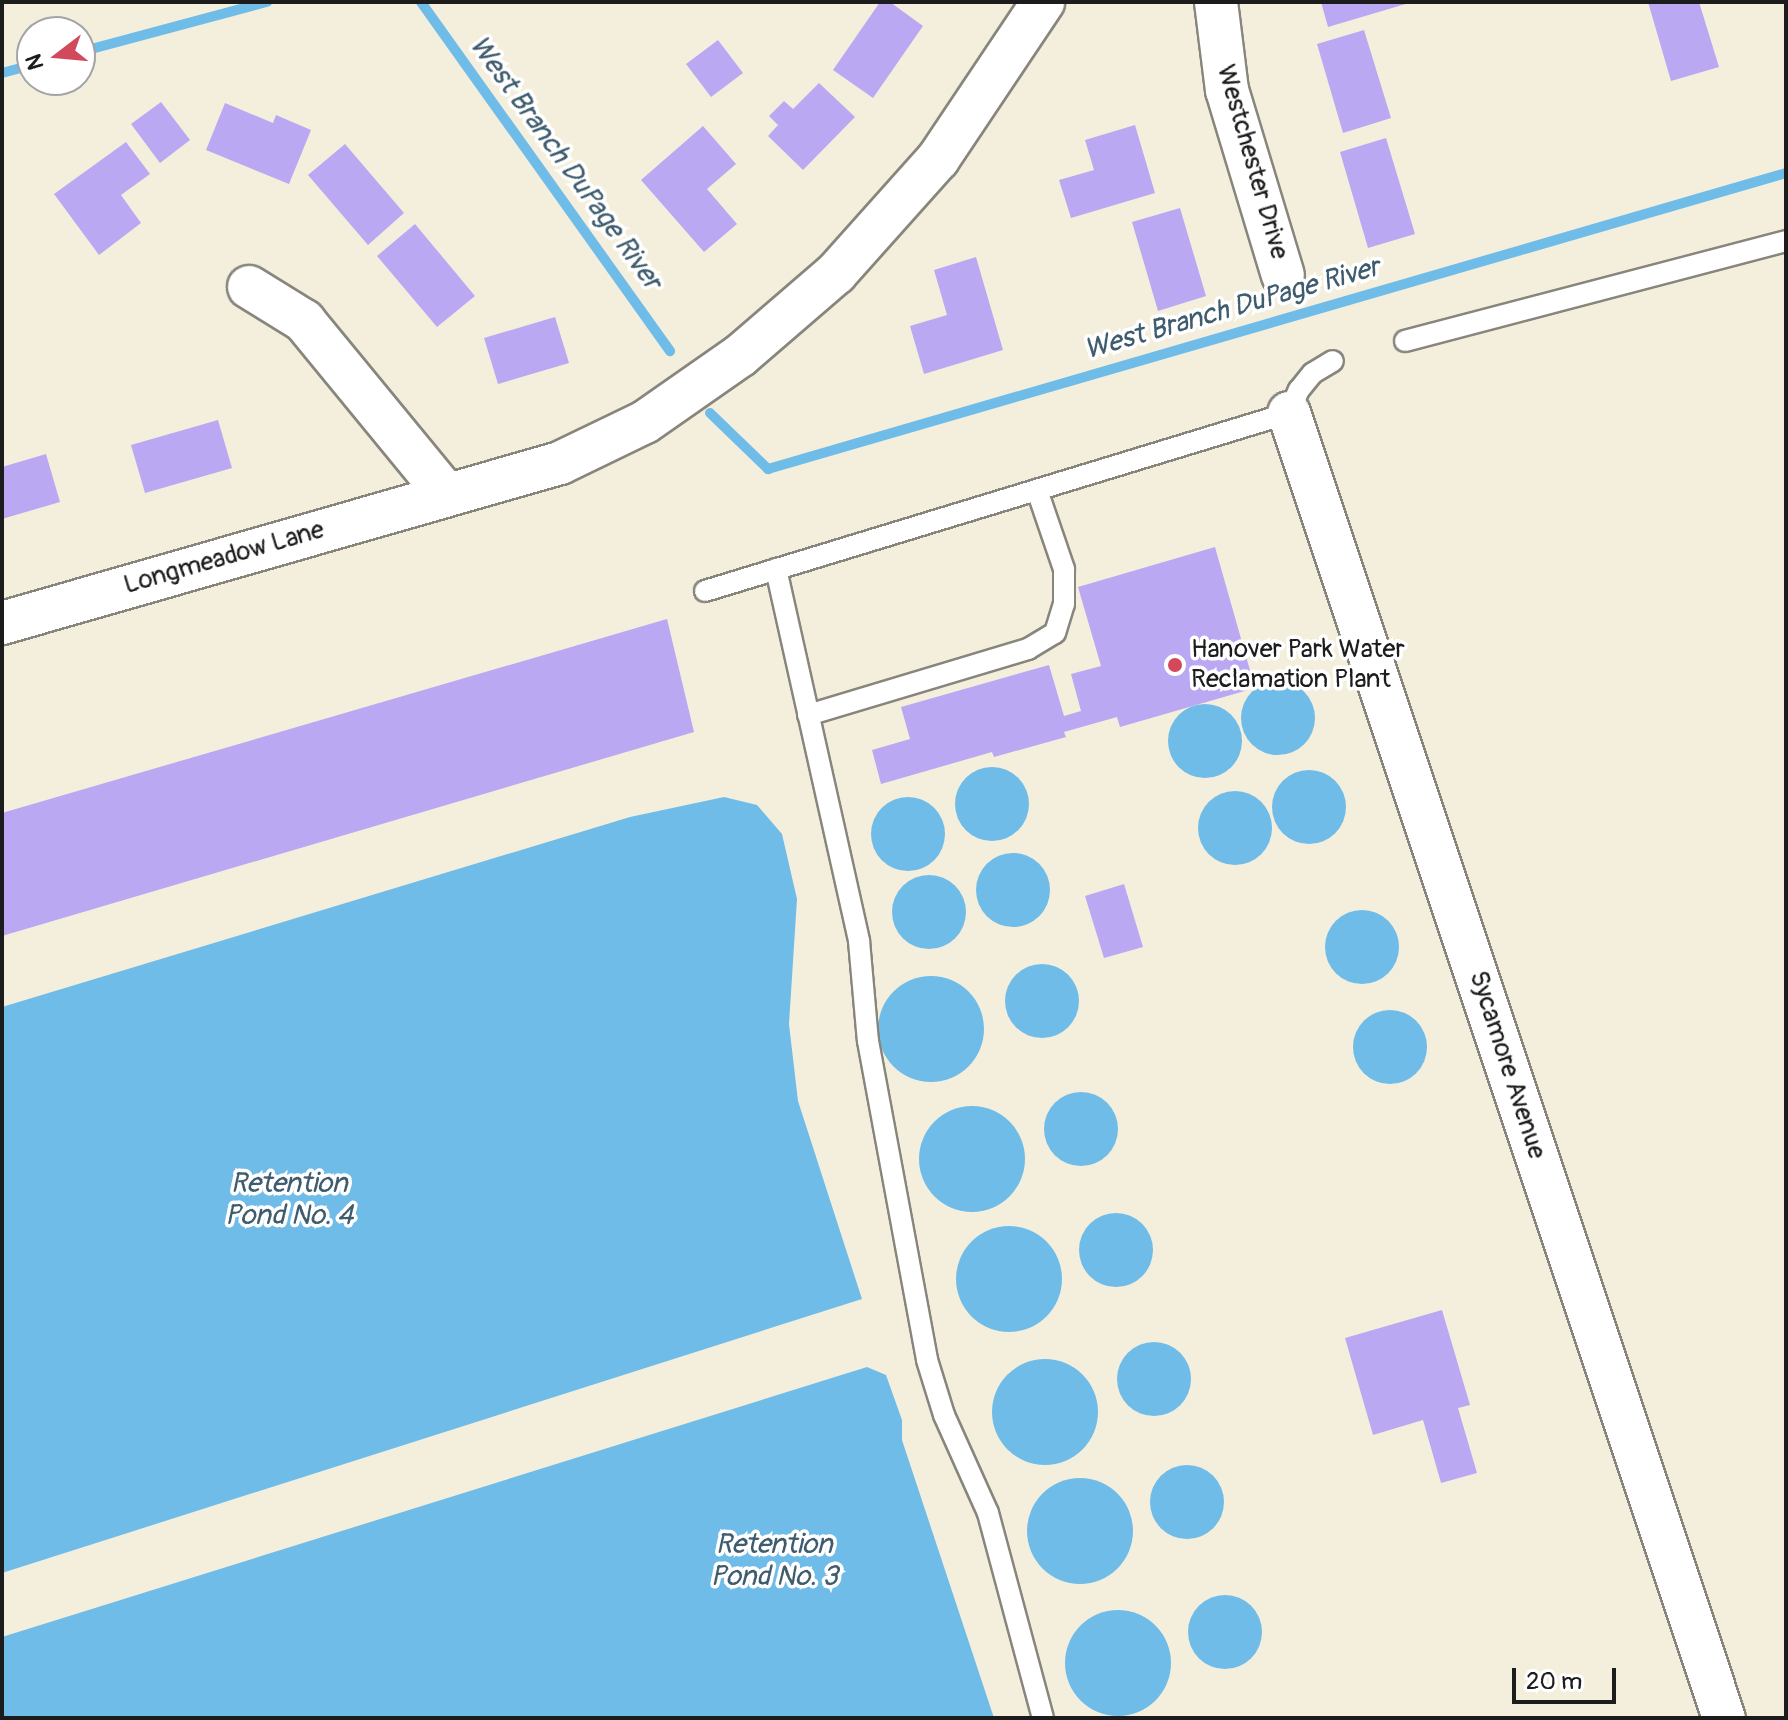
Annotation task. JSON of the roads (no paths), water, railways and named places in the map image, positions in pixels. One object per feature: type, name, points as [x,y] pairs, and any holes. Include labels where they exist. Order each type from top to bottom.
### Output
[{"type":"street","name":"Longmeadow Lane","points":[[2,623],[585,453],[645,422],[741,355],[836,273],[929,170],[1043,2]]},
{"type":"street","name":"Westchester Drive","points":[[1216,2],[1227,90],[1283,275]]},
{"type":"street","points":[[249,287],[304,321],[446,494]]},
{"type":"street","name":"Sycamore Avenue","points":[[1289,413],[1724,1718]]},
{"type":"lane","points":[[1405,341],[1786,241]]},
{"type":"lane","points":[[705,591],[1289,413],[1299,390],[1313,373],[1333,361]]},
{"type":"lane","points":[[808,715],[1028,649],[1055,633],[1064,604],[1064,569],[1037,490]]},
{"type":"lane","points":[[776,569],[859,941],[868,1041],[927,1360],[944,1415],[988,1513],[1043,1718]]},
{"type":"water","points":[[1271,681],[1285,681],[1299,687],[1309,697],[1315,718],[1313,732],[1299,749],[1285,755],[1271,755],[1257,749],[1247,739],[1241,725],[1241,711],[1247,697],[1257,687]]},
{"type":"water","points":[[1198,704],[1212,704],[1226,710],[1236,720],[1242,741],[1240,755],[1226,772],[1212,778],[1198,778],[1184,772],[1174,762],[1168,748],[1168,734],[1174,720],[1184,710]]},
{"type":"water","points":[[985,767],[999,767],[1013,773],[1023,783],[1029,804],[1027,818],[1013,835],[999,841],[985,841],[971,835],[961,825],[955,811],[955,797],[961,783],[971,773]]},
{"type":"water","points":[[1302,770],[1316,770],[1330,776],[1340,786],[1346,807],[1344,821],[1330,838],[1316,844],[1302,844],[1288,838],[1278,828],[1272,814],[1272,800],[1278,786],[1288,776]]},
{"type":"water","points":[[1228,791],[1242,791],[1256,797],[1266,807],[1272,828],[1270,842],[1256,859],[1242,865],[1228,865],[1214,859],[1204,849],[1198,835],[1198,821],[1204,807],[1214,797]]},
{"type":"water","name":"Retention Pond No. 4","points":[[724,797],[757,805],[782,834],[797,899],[789,1024],[798,1101],[862,1299],[2,1573],[2,1007],[630,817]]},
{"type":"water","points":[[901,797],[915,797],[929,803],[939,813],[945,834],[943,848],[929,865],[915,871],[901,871],[887,865],[877,855],[871,841],[871,827],[877,813],[887,803]]},
{"type":"water","points":[[1006,853],[1020,853],[1034,859],[1044,869],[1050,890],[1048,904],[1034,921],[1020,927],[1006,927],[992,921],[982,911],[976,897],[976,883],[982,869],[992,859]]},
{"type":"water","points":[[922,875],[936,875],[950,881],[960,891],[966,912],[964,926],[950,943],[936,949],[922,949],[908,943],[898,933],[892,919],[892,905],[898,891],[908,881]]},
{"type":"water","points":[[1355,910],[1369,910],[1383,916],[1393,926],[1399,947],[1397,961],[1383,978],[1369,984],[1355,984],[1341,978],[1331,968],[1325,954],[1325,940],[1331,926],[1341,916]]},
{"type":"water","points":[[1035,964],[1049,964],[1063,970],[1073,980],[1079,1001],[1077,1015],[1063,1032],[1049,1038],[1035,1038],[1021,1032],[1011,1022],[1005,1008],[1005,994],[1011,980],[1021,970]]},
{"type":"water","points":[[931,976],[951,980],[969,991],[980,1009],[984,1029],[980,1049],[969,1067],[951,1078],[931,1082],[911,1078],[893,1067],[882,1049],[878,1029],[882,1009],[893,991],[911,980]]},
{"type":"water","points":[[1383,1010],[1397,1010],[1411,1016],[1421,1026],[1427,1047],[1425,1061],[1411,1078],[1397,1084],[1383,1084],[1369,1078],[1359,1068],[1353,1054],[1353,1040],[1359,1026],[1369,1016]]},
{"type":"water","points":[[1074,1092],[1088,1092],[1102,1098],[1112,1108],[1118,1129],[1116,1143],[1102,1160],[1088,1166],[1074,1166],[1060,1160],[1050,1150],[1044,1136],[1044,1122],[1050,1108],[1060,1098]]},
{"type":"water","points":[[972,1106],[992,1110],[1010,1121],[1021,1139],[1025,1159],[1021,1179],[1010,1197],[992,1208],[972,1212],[952,1208],[934,1197],[923,1179],[919,1159],[923,1139],[934,1121],[952,1110]]},
{"type":"water","points":[[1109,1213],[1123,1213],[1137,1219],[1147,1229],[1153,1250],[1151,1264],[1137,1281],[1123,1287],[1109,1287],[1095,1281],[1085,1271],[1079,1257],[1079,1243],[1085,1229],[1095,1219]]},
{"type":"water","points":[[1009,1226],[1029,1230],[1047,1241],[1058,1259],[1062,1279],[1058,1299],[1047,1317],[1029,1328],[1009,1332],[989,1328],[971,1317],[960,1299],[956,1279],[960,1259],[971,1241],[989,1230]]},
{"type":"water","points":[[1147,1342],[1161,1342],[1175,1348],[1185,1358],[1191,1379],[1189,1393],[1175,1410],[1161,1416],[1147,1416],[1133,1410],[1123,1400],[1117,1386],[1117,1372],[1123,1358],[1133,1348]]},
{"type":"water","points":[[1045,1359],[1065,1363],[1083,1374],[1094,1392],[1098,1412],[1094,1432],[1083,1450],[1065,1461],[1045,1465],[1025,1461],[1007,1450],[996,1432],[992,1412],[996,1392],[1007,1374],[1025,1363]]},
{"type":"water","name":"Retention Pond No. 3","points":[[867,1367],[886,1375],[902,1420],[902,1440],[994,1718],[2,1718],[2,1637]]},
{"type":"water","points":[[1180,1465],[1194,1465],[1208,1471],[1218,1481],[1224,1502],[1222,1516],[1208,1533],[1194,1539],[1180,1539],[1166,1533],[1156,1523],[1150,1509],[1150,1495],[1156,1481],[1166,1471]]},
{"type":"water","points":[[1080,1478],[1100,1482],[1118,1493],[1129,1511],[1133,1531],[1129,1551],[1118,1569],[1100,1580],[1080,1584],[1060,1580],[1042,1569],[1031,1551],[1027,1531],[1031,1511],[1042,1493],[1060,1482]]},
{"type":"water","points":[[1218,1595],[1232,1595],[1246,1601],[1256,1611],[1262,1632],[1260,1646],[1246,1663],[1232,1669],[1218,1669],[1204,1663],[1194,1653],[1188,1639],[1188,1625],[1194,1611],[1204,1601]]},
{"type":"water","points":[[1118,1610],[1138,1614],[1156,1625],[1167,1643],[1171,1663],[1167,1683],[1156,1701],[1138,1712],[1118,1716],[1098,1712],[1080,1701],[1069,1683],[1065,1663],[1069,1643],[1080,1625],[1098,1614]]},
{"type":"waterway","name":"West Branch DuPage River","points":[[96,48],[267,2]]},
{"type":"waterway","name":"West Branch DuPage River","points":[[421,2],[670,351]]},
{"type":"waterway","name":"West Branch DuPage River","points":[[2,73],[16,69]]},
{"type":"waterway","name":"West Branch DuPage River","points":[[710,413],[768,469],[1786,173]]},
{"type":"place","name":"Hanover Park Water Reclamation Plant","points":[[1175,665]]}]
